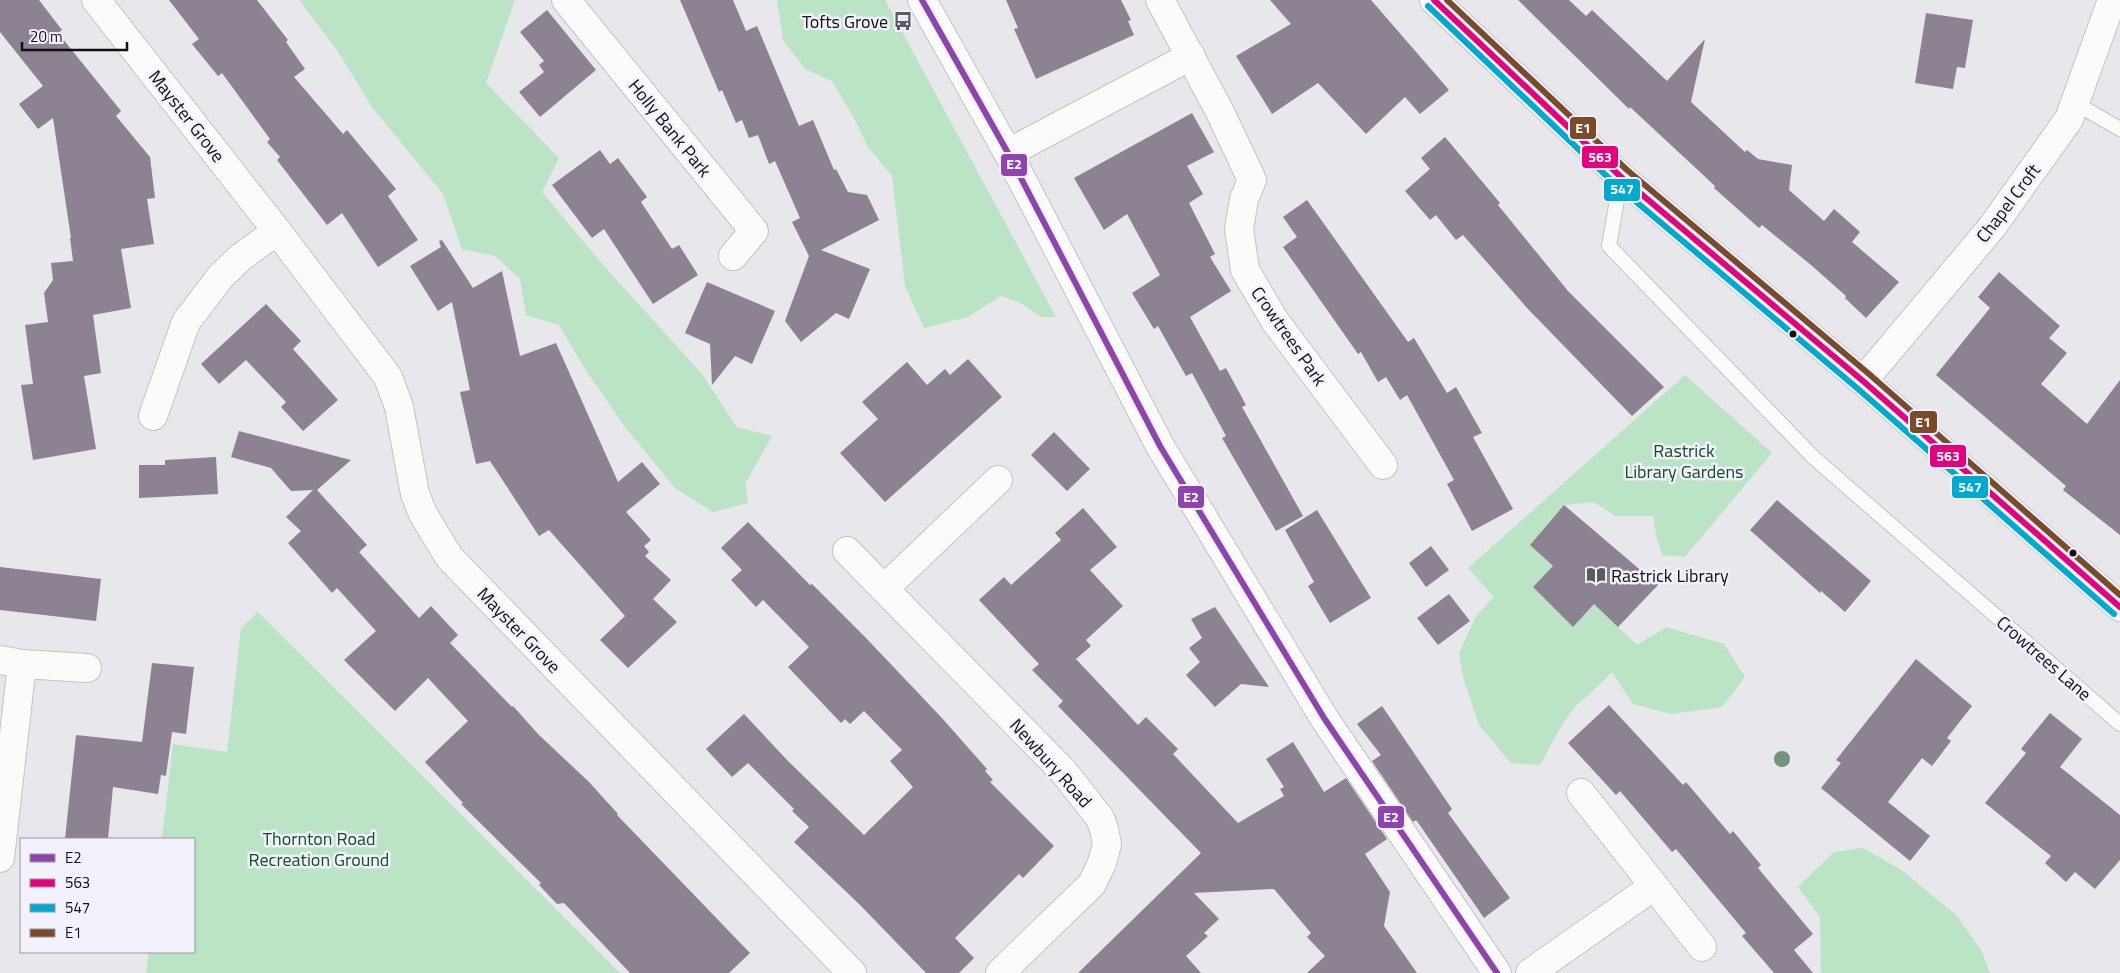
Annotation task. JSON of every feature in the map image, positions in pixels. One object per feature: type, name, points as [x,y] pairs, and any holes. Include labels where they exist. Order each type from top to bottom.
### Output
[{"type":"street","name":"Mayster Grove","points":[[96,0],[277,231],[388,377],[399,407],[415,494],[423,514],[449,558],[852,973]]},
{"type":"street","name":"Holly Bank Park","points":[[566,0],[754,231],[733,256]]},
{"type":"street","points":[[922,0],[1008,153],[1160,446],[1324,718],[1489,970]]},
{"type":"street","name":"Crowtrees Park","points":[[1160,0],[1220,112],[1252,180],[1244,199],[1239,229],[1245,270],[1275,321],[1383,465]]},
{"type":"street","points":[[1434,0],[1621,177],[1863,381],[2120,607]]},
{"type":"street","name":"Chapel Croft","points":[[1863,381],[1992,226],[2069,119],[2112,0]]},
{"type":"street","points":[[1008,153],[1191,56]]},
{"type":"street","points":[[153,416],[186,322],[221,276],[241,256],[277,231]]},
{"type":"street","points":[[885,588],[998,480]]},
{"type":"street","name":"Newbury Road","points":[[848,551],[1063,771],[1096,813],[1104,829],[1107,844],[1102,863],[1092,884],[1000,973]]},
{"type":"street","points":[[0,858],[11,662],[87,668]]},
{"type":"street","points":[[1581,793],[1702,947]]},
{"type":"street","points":[[1530,973],[1654,886]]},
{"type":"lane","points":[[2075,103],[2120,128]]},
{"type":"lane","name":"Crowtrees Lane","points":[[1621,177],[1609,246],[1813,457],[2120,724]]},
{"type":"green space","points":[[299,0],[515,0],[486,83],[559,158],[542,192],[604,266],[702,374],[737,427],[772,436],[745,484],[748,503],[713,512],[675,488],[625,427],[585,369],[559,325],[526,315],[520,279],[495,256],[462,249],[443,194],[372,107],[337,50]]},
{"type":"green space","points":[[777,0],[885,0],[1056,317],[1041,317],[1019,302],[1001,296],[968,317],[924,328],[905,286],[892,176],[868,147],[855,120],[832,81],[805,69],[783,40]]},
{"type":"green space","name":"Rastrick Library Gardens","points":[[1685,375],[1772,453],[1685,557],[1662,555],[1653,516],[1615,516],[1594,502],[1564,505],[1530,545],[1553,566],[1533,587],[1573,627],[1594,604],[1637,645],[1666,627],[1724,644],[1745,677],[1722,707],[1671,714],[1633,704],[1612,672],[1570,713],[1540,765],[1511,763],[1479,725],[1463,677],[1459,653],[1476,616],[1494,597],[1468,568]]},
{"type":"green space","name":"Thornton Road Recreation Ground","points":[[258,612],[620,973],[146,973],[149,953],[195,953],[195,838],[162,838],[173,744],[227,752],[241,628]]},
{"type":"green space","points":[[1863,848],[1903,871],[1957,916],[1982,952],[1990,973],[1821,973],[1820,917],[1798,887],[1834,852]]},
{"type":"building","points":[[0,0],[39,0],[62,30],[58,33],[121,111],[116,116],[150,157],[155,198],[147,199],[154,244],[121,249],[131,308],[93,315],[101,373],[84,376],[96,449],[33,460],[21,385],[33,384],[25,325],[48,322],[44,293],[53,280],[51,263],[73,261],[53,118],[38,129],[19,104],[43,86],[0,32]]},
{"type":"building","points":[[169,0],[257,0],[288,40],[286,42],[305,69],[294,77],[343,134],[347,130],[396,189],[388,196],[418,240],[378,267],[342,213],[327,225],[277,160],[280,157],[267,142],[270,139],[222,73],[218,76],[192,44],[199,39]]},
{"type":"building","points":[[680,0],[733,0],[746,31],[757,26],[799,126],[813,120],[834,170],[836,169],[848,192],[867,195],[879,220],[821,250],[870,269],[849,319],[836,313],[801,342],[785,321],[809,256],[792,222],[800,218],[775,161],[769,164],[758,135],[749,138],[742,120],[736,123],[722,90],[719,92]]},
{"type":"building","points":[[1006,0],[1121,0],[1131,20],[1128,21],[1134,35],[1036,79],[1014,29],[1018,28]]},
{"type":"building","points":[[1270,0],[1371,0],[1449,90],[1420,114],[1405,97],[1366,134],[1318,83],[1272,114],[1236,56],[1291,24]]},
{"type":"building","points":[[1518,0],[1569,0],[1586,16],[1592,10],[1667,81],[1705,39],[1691,102],[1745,152],[1747,150],[1758,159],[1792,165],[1789,190],[1824,221],[1834,209],[1860,232],[1852,242],[1899,282],[1866,318],[1845,298],[1846,296],[1811,265],[1762,225],[1759,228],[1714,188],[1715,186],[1630,107],[1629,109]]},
{"type":"building","points":[[547,10],[596,70],[540,117],[519,92],[544,72],[539,65],[544,61],[520,32]]},
{"type":"building","points":[[1926,13],[1973,20],[1965,68],[1957,67],[1953,89],[1915,83]]},
{"type":"building","points":[[1192,113],[1214,152],[1187,166],[1203,194],[1189,203],[1215,254],[1210,257],[1231,291],[1190,317],[1220,371],[1226,368],[1246,405],[1242,407],[1303,516],[1276,531],[1222,438],[1226,436],[1192,373],[1186,376],[1158,326],[1154,329],[1132,293],[1160,275],[1127,214],[1104,230],[1074,178]]},
{"type":"building","points":[[1445,137],[1500,203],[1498,205],[1568,291],[1664,387],[1632,416],[1527,308],[1463,235],[1456,240],[1436,215],[1430,220],[1405,191],[1430,169],[1421,158]]},
{"type":"building","points":[[600,150],[610,164],[618,158],[647,197],[641,202],[672,249],[679,245],[698,275],[653,304],[604,229],[592,238],[552,185]]},
{"type":"building","points":[[1307,200],[1408,342],[1414,338],[1447,393],[1456,387],[1482,433],[1473,437],[1513,509],[1472,531],[1447,484],[1454,480],[1407,395],[1400,400],[1386,377],[1378,382],[1361,352],[1358,354],[1283,247],[1297,237],[1283,217]]},
{"type":"building","points":[[442,240],[473,288],[502,271],[520,356],[556,343],[618,482],[642,462],[660,484],[626,512],[651,540],[644,546],[649,552],[645,556],[671,580],[653,599],[677,622],[628,668],[600,640],[625,616],[549,530],[539,536],[490,461],[476,464],[460,392],[470,390],[452,302],[438,311],[410,266],[441,247],[439,241]]},
{"type":"building","points":[[1999,272],[2060,326],[2049,338],[2067,353],[2041,384],[2087,424],[2120,380],[2120,535],[2063,490],[2066,486],[1936,375],[1990,308],[1978,297]]},
{"type":"building","points":[[707,282],[775,311],[752,364],[735,356],[712,385],[710,344],[685,333]]},
{"type":"building","points":[[266,304],[301,341],[293,349],[338,400],[303,431],[281,407],[286,402],[246,360],[219,384],[201,364]]},
{"type":"building","points":[[968,359],[1002,397],[885,502],[840,453],[878,419],[862,402],[907,362],[927,385],[945,369],[950,375]]},
{"type":"building","points":[[239,431],[351,460],[317,490],[367,545],[359,552],[419,618],[431,606],[458,635],[450,643],[538,734],[589,782],[617,815],[750,953],[729,973],[630,973],[564,903],[557,904],[539,885],[541,883],[461,804],[463,803],[425,762],[468,721],[428,678],[395,711],[344,660],[376,631],[337,588],[332,593],[288,543],[301,531],[286,517],[313,490],[291,491],[271,468],[231,457]]},
{"type":"building","points":[[1054,432],[1090,469],[1067,491],[1031,455]]},
{"type":"building","points":[[216,457],[218,494],[139,498],[139,465],[165,465],[165,460]]},
{"type":"building","points":[[1777,500],[1871,581],[1845,612],[1821,591],[1820,593],[1750,530]]},
{"type":"building","name":"Rastrick Library","points":[[1564,505],[1658,585],[1618,627],[1594,604],[1573,627],[1533,587],[1553,566],[1530,545]]},
{"type":"building","points":[[1083,508],[1117,547],[1090,570],[1123,606],[1086,640],[1091,646],[1076,659],[1138,725],[1146,717],[1178,749],[1173,754],[1238,823],[1284,796],[1280,789],[1284,787],[1266,759],[1293,742],[1324,792],[1346,778],[1387,839],[1365,854],[1390,892],[1384,926],[1417,973],[1307,973],[1325,956],[1307,937],[1311,933],[1274,889],[1194,893],[1219,919],[1204,933],[1208,936],[1186,956],[1201,973],[1078,973],[1201,853],[1058,706],[1063,701],[1032,670],[1039,664],[979,600],[1004,577],[1011,585],[1061,540],[1055,533]]},
{"type":"building","points":[[1317,510],[1371,598],[1330,623],[1308,586],[1314,582],[1285,530]]},
{"type":"building","points":[[748,522],[866,638],[941,717],[987,769],[985,771],[993,780],[990,782],[1054,846],[1023,878],[1019,874],[955,938],[974,958],[959,973],[926,973],[859,904],[794,842],[809,827],[792,811],[794,809],[748,763],[732,777],[706,749],[744,714],[788,761],[864,835],[913,787],[890,761],[902,750],[864,711],[850,724],[845,719],[841,723],[788,667],[809,647],[763,600],[756,607],[731,580],[742,570],[721,548]]},
{"type":"building","points":[[1431,546],[1449,570],[1426,587],[1409,563]]},
{"type":"building","points":[[0,567],[101,579],[96,621],[0,610]]},
{"type":"building","points":[[1449,594],[1470,621],[1438,645],[1417,618]]},
{"type":"building","points":[[1215,607],[1269,687],[1241,684],[1215,707],[1186,675],[1200,662],[1189,648],[1202,638],[1191,619]]},
{"type":"building","points":[[1916,659],[1972,706],[1947,738],[1951,741],[1932,766],[1922,758],[1888,802],[1930,836],[1910,861],[1821,788],[1841,763],[1836,760]]},
{"type":"building","points":[[152,663],[194,667],[186,734],[172,732],[166,776],[161,775],[158,794],[113,787],[108,838],[65,838],[76,735],[142,742]]},
{"type":"building","points":[[1609,705],[1683,785],[1686,782],[1730,834],[1733,831],[1761,865],[1758,868],[1813,934],[1794,950],[1813,973],[1774,973],[1742,936],[1746,933],[1676,849],[1672,852],[1620,791],[1616,795],[1568,743]]},
{"type":"building","points":[[1382,706],[1452,809],[1448,813],[1510,898],[1484,918],[1419,824],[1416,820],[1413,822],[1372,761],[1381,755],[1357,724]]},
{"type":"building","points":[[2050,713],[2082,739],[2060,767],[2120,815],[2120,860],[2095,889],[2075,872],[2066,882],[2045,863],[2051,856],[1985,803],[2026,753],[2021,749]]},
{"type":"transit line","name":"E2","points":[[922,0],[1008,153],[1160,446],[1324,718],[1497,973]]},
{"type":"transit line","name":"563","points":[[1434,0],[1621,177],[1863,381],[2120,607]]},
{"type":"transit line","name":"E1","points":[[1447,0],[1627,170],[1869,374],[2120,595]]},
{"type":"transit line","name":"547","points":[[1428,6],[1615,184],[1857,388],[2114,614]]},
{"type":"place","name":"Tofts Grove","points":[[903,21]]},
{"type":"place","name":"Rastrick Library","points":[[1596,575]]}]
